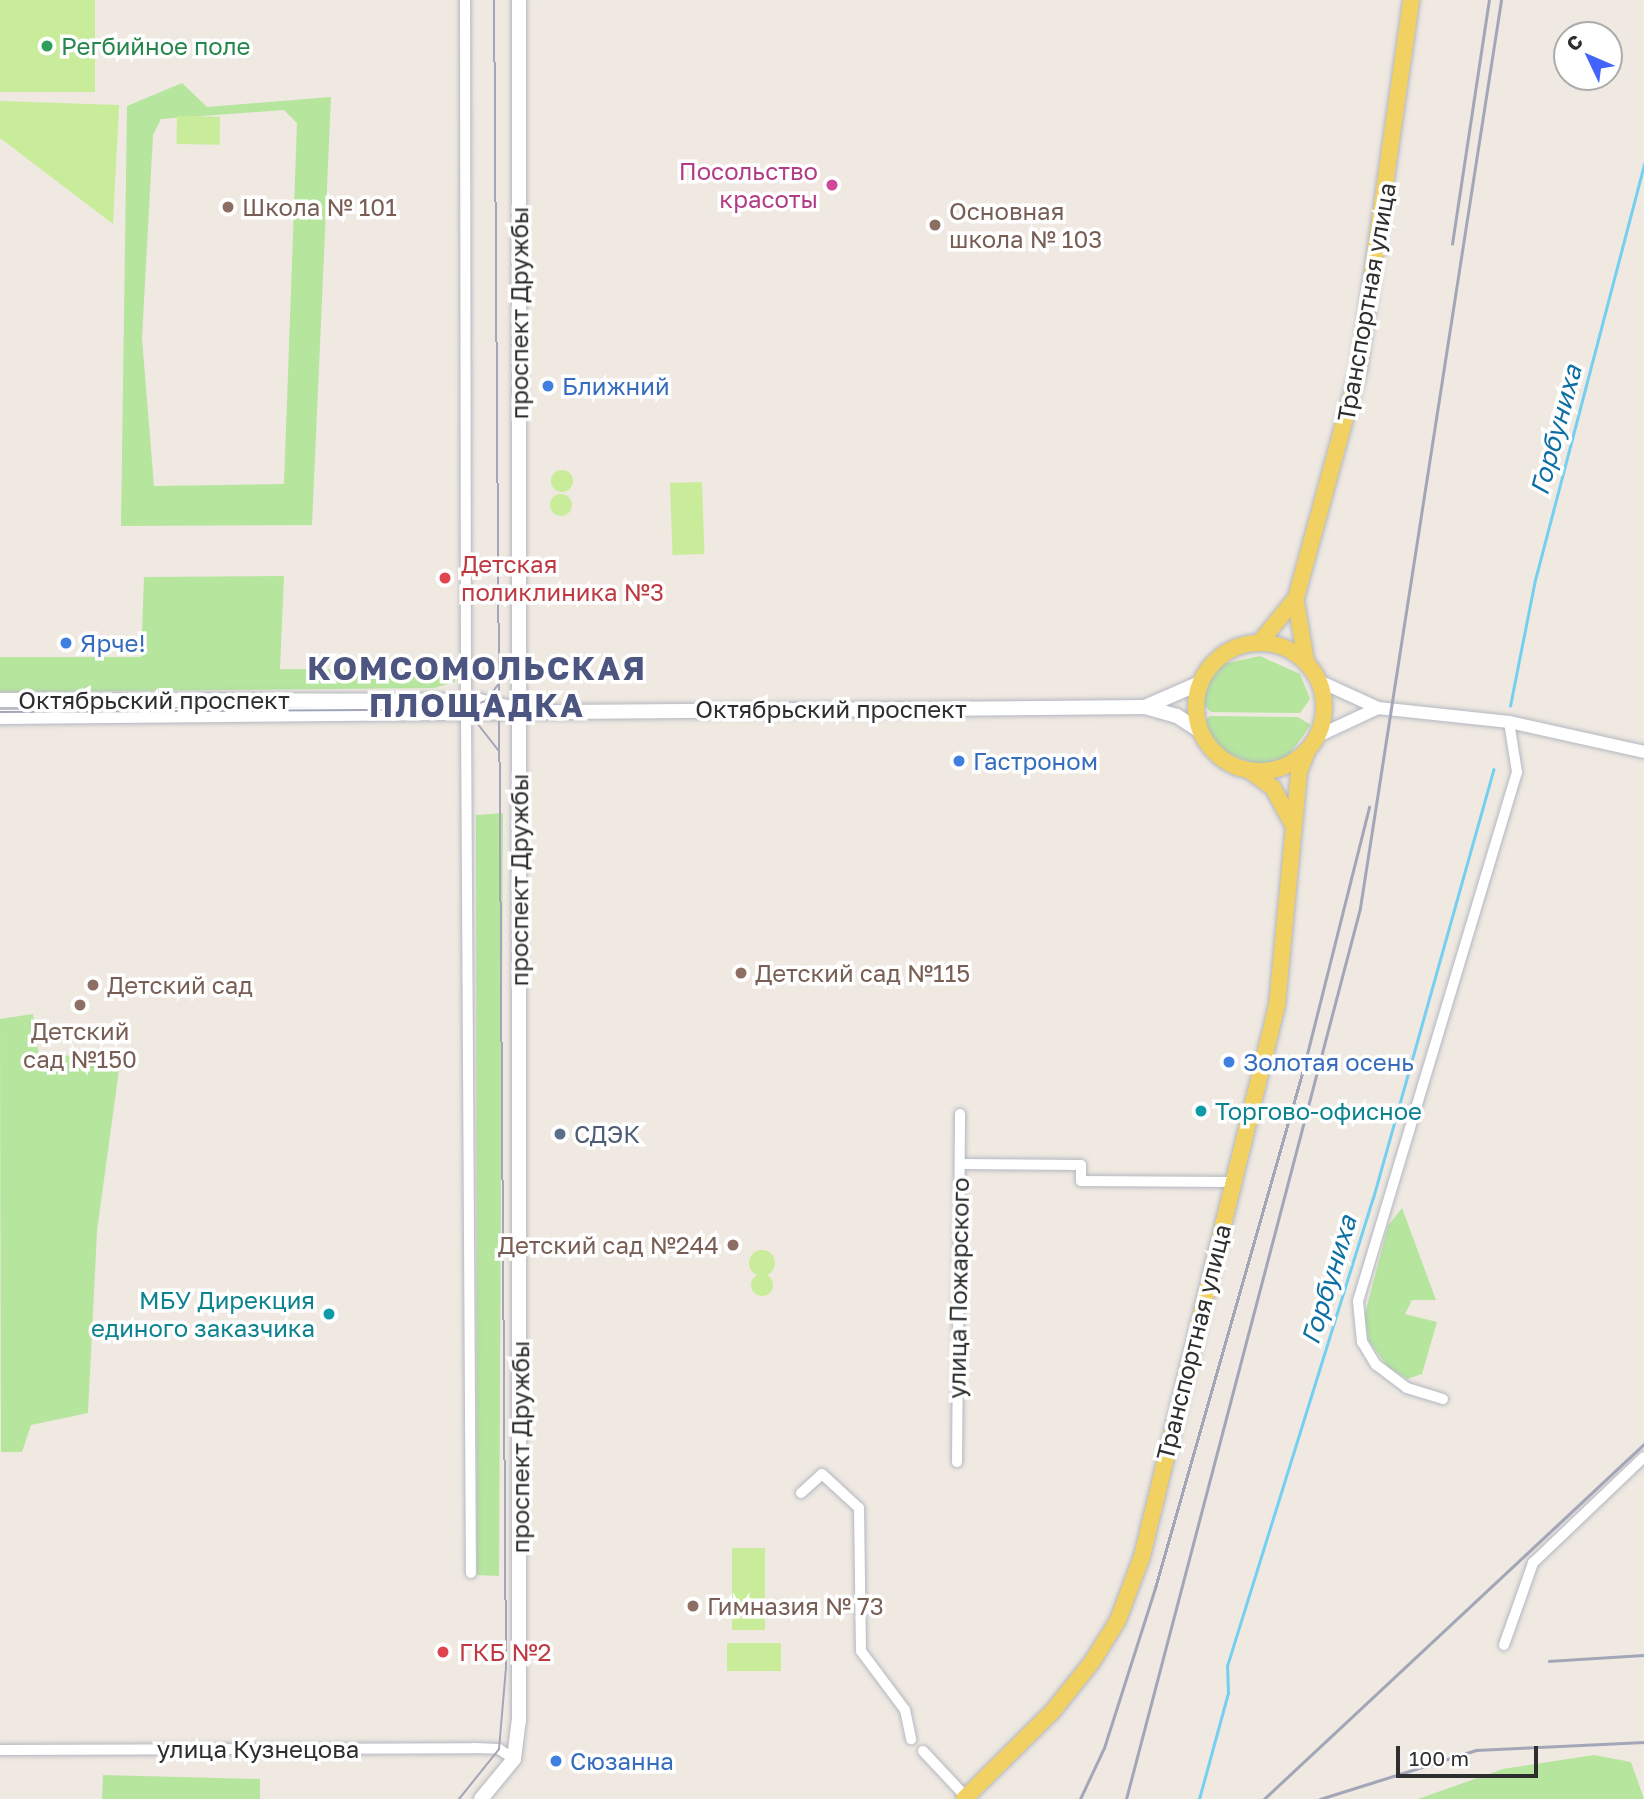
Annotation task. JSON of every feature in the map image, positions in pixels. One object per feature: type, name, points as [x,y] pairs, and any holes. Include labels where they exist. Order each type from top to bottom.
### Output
[{"type":"main road","name":"проспект Дружбы","points":[[514,1759],[520,1490],[517,710],[519,0]]},
{"type":"main road","name":"Транспортная улица","points":[[1260,642],[1296,598],[1359,367],[1410,0]]},
{"type":"main road","name":"Транспортная улица","points":[[1296,598],[1306,661]]},
{"type":"main road","points":[[1250,771],[1290,764],[1307,751],[1318,736],[1324,699],[1319,681],[1306,661],[1260,642],[1224,653],[1200,683],[1200,732],[1220,757],[1250,771],[1273,788],[1294,827]]},
{"type":"main road","name":"Октябрьский проспект","points":[[1145,707],[1200,683]]},
{"type":"main road","name":"Октябрьский проспект","points":[[0,700],[466,701],[517,710]]},
{"type":"main road","name":"Октябрьский проспект","points":[[0,717],[466,716],[517,710],[1145,707],[1177,716],[1200,732]]},
{"type":"main road","name":"Транспортная улица","points":[[965,1798],[1052,1712],[1118,1620],[1142,1556],[1282,978],[1294,827],[1307,751]]},
{"type":"main road","points":[[481,1799],[514,1759]]},
{"type":"street","points":[[465,0],[466,701]]},
{"type":"street","points":[[1319,681],[1378,708],[1509,722],[1644,751]]},
{"type":"street","points":[[1318,736],[1378,708]]},
{"type":"street","points":[[466,716],[471,1573]]},
{"type":"street","points":[[1443,1399],[1407,1388],[1376,1365],[1362,1342],[1358,1301],[1517,772],[1509,722]]},
{"type":"street","name":"улица Пожарского","points":[[957,1462],[960,1114]]},
{"type":"street","points":[[960,1164],[1081,1165],[1081,1181],[1232,1182]]},
{"type":"street","points":[[1504,1645],[1533,1563],[1644,1457]]},
{"type":"street","points":[[802,1493],[822,1474],[859,1507],[862,1651],[905,1710],[911,1739]]},
{"type":"street","name":"улица Кузнецова","points":[[0,1749],[474,1748],[499,1749],[514,1759]]},
{"type":"street","points":[[923,1751],[965,1798]]},
{"type":"green space","name":"Регбийное поле","points":[[0,0],[95,0],[95,92],[0,92]]},
{"type":"green space","points":[[182,83],[207,107],[331,97],[312,525],[121,526],[127,106]],"holes":[[[284,110],[297,123],[284,484],[154,486],[142,338],[153,135],[161,119]]]},
{"type":"green space","points":[[0,101],[119,105],[113,224],[0,138]]},
{"type":"green space","points":[[177,116],[220,117],[220,145],[177,144]]},
{"type":"green space","points":[[562,470],[570,473],[573,481],[570,489],[562,492],[554,489],[551,481],[554,473]]},
{"type":"green space","points":[[702,482],[705,554],[673,555],[670,483]]},
{"type":"green space","points":[[561,494],[569,497],[572,505],[569,513],[561,516],[553,513],[550,505],[553,497]]},
{"type":"green space","points":[[284,576],[280,669],[455,670],[455,682],[434,688],[0,692],[0,657],[141,657],[144,577]]},
{"type":"green space","points":[[1260,656],[1300,674],[1310,699],[1300,713],[1211,712],[1200,702],[1218,665]]},
{"type":"green space","points":[[1210,716],[1298,717],[1311,725],[1286,759],[1263,766],[1222,752],[1203,722]]},
{"type":"green space","points":[[503,813],[499,1576],[477,1575],[476,815]]},
{"type":"green space","points":[[33,1014],[39,1056],[121,1055],[97,1231],[88,1413],[31,1425],[22,1452],[1,1452],[0,1019]]},
{"type":"green space","points":[[1402,1208],[1436,1300],[1412,1300],[1405,1314],[1437,1322],[1422,1374],[1407,1379],[1387,1366],[1369,1341],[1364,1318],[1388,1226]]},
{"type":"green space","points":[[762,1250],[771,1254],[775,1263],[771,1272],[762,1276],[753,1272],[749,1263],[753,1254]]},
{"type":"green space","points":[[762,1274],[770,1277],[773,1285],[770,1293],[762,1296],[754,1293],[751,1285],[754,1277]]},
{"type":"green space","points":[[732,1548],[765,1548],[765,1630],[732,1630]]},
{"type":"green space","points":[[727,1643],[781,1643],[781,1671],[727,1671]]},
{"type":"green space","points":[[1594,1755],[1631,1762],[1644,1799],[1418,1799],[1503,1769]]},
{"type":"green space","points":[[103,1775],[260,1779],[260,1799],[102,1799]]},
{"type":"waterway","name":"Горбуниха","points":[[1510,706],[1535,580],[1644,164]]},
{"type":"waterway","name":"Горбуниха","points":[[1199,1799],[1228,1693],[1227,1666],[1373,1198],[1493,770]]},
{"type":"tram line","points":[[459,1799],[499,1749],[506,1668],[494,0]]},
{"type":"tram line","points":[[0,712],[458,710],[485,701],[498,685]]},
{"type":"tram line","points":[[454,709],[477,723],[499,751]]},
{"type":"railway","points":[[1452,244],[1489,0]]},
{"type":"railway","points":[[1126,1799],[1360,908],[1501,0]]},
{"type":"railway","points":[[1080,1799],[1104,1748],[1155,1588],[1303,1070],[1369,807]]},
{"type":"railway","points":[[1264,1799],[1644,1444]]},
{"type":"railway","points":[[1549,1661],[1644,1655]]},
{"type":"railway","points":[[1320,1799],[1476,1750],[1644,1742]]},
{"type":"place","name":"Регбийное поле","points":[[47,46]]},
{"type":"place","name":"Посольство красоты","points":[[832,185]]},
{"type":"place","name":"Школа № 101","points":[[228,207]]},
{"type":"place","name":"Основная школа № 103","points":[[935,225]]},
{"type":"place","name":"Ближний","points":[[548,386]]},
{"type":"place","name":"Детская поликлиника №3","points":[[445,578]]},
{"type":"place","name":"Ярче!","points":[[66,643]]},
{"type":"place","name":"Гастроном","points":[[959,761]]},
{"type":"place","name":"Детский сад №115","points":[[741,973]]},
{"type":"place","name":"Детский сад","points":[[93,985]]},
{"type":"place","name":"Детский сад №150","points":[[80,1005]]},
{"type":"place","name":"Золотая осень","points":[[1229,1062]]},
{"type":"place","name":"Торгово-офисное","points":[[1201,1111]]},
{"type":"place","name":"СДЭК","points":[[560,1134]]},
{"type":"place","name":"Детский сад №244","points":[[733,1245]]},
{"type":"place","name":"МБУ Дирекция единого заказчика","points":[[329,1314]]},
{"type":"place","name":"Гимназия № 73","points":[[693,1606]]},
{"type":"place","name":"ГКБ №2","points":[[443,1652]]},
{"type":"place","name":"Сюзанна","points":[[556,1761]]},
{"type":"district","name":"КОМСОМОЛЬСКАЯ ПЛОЩАДКА","points":[[477,688]]}]
